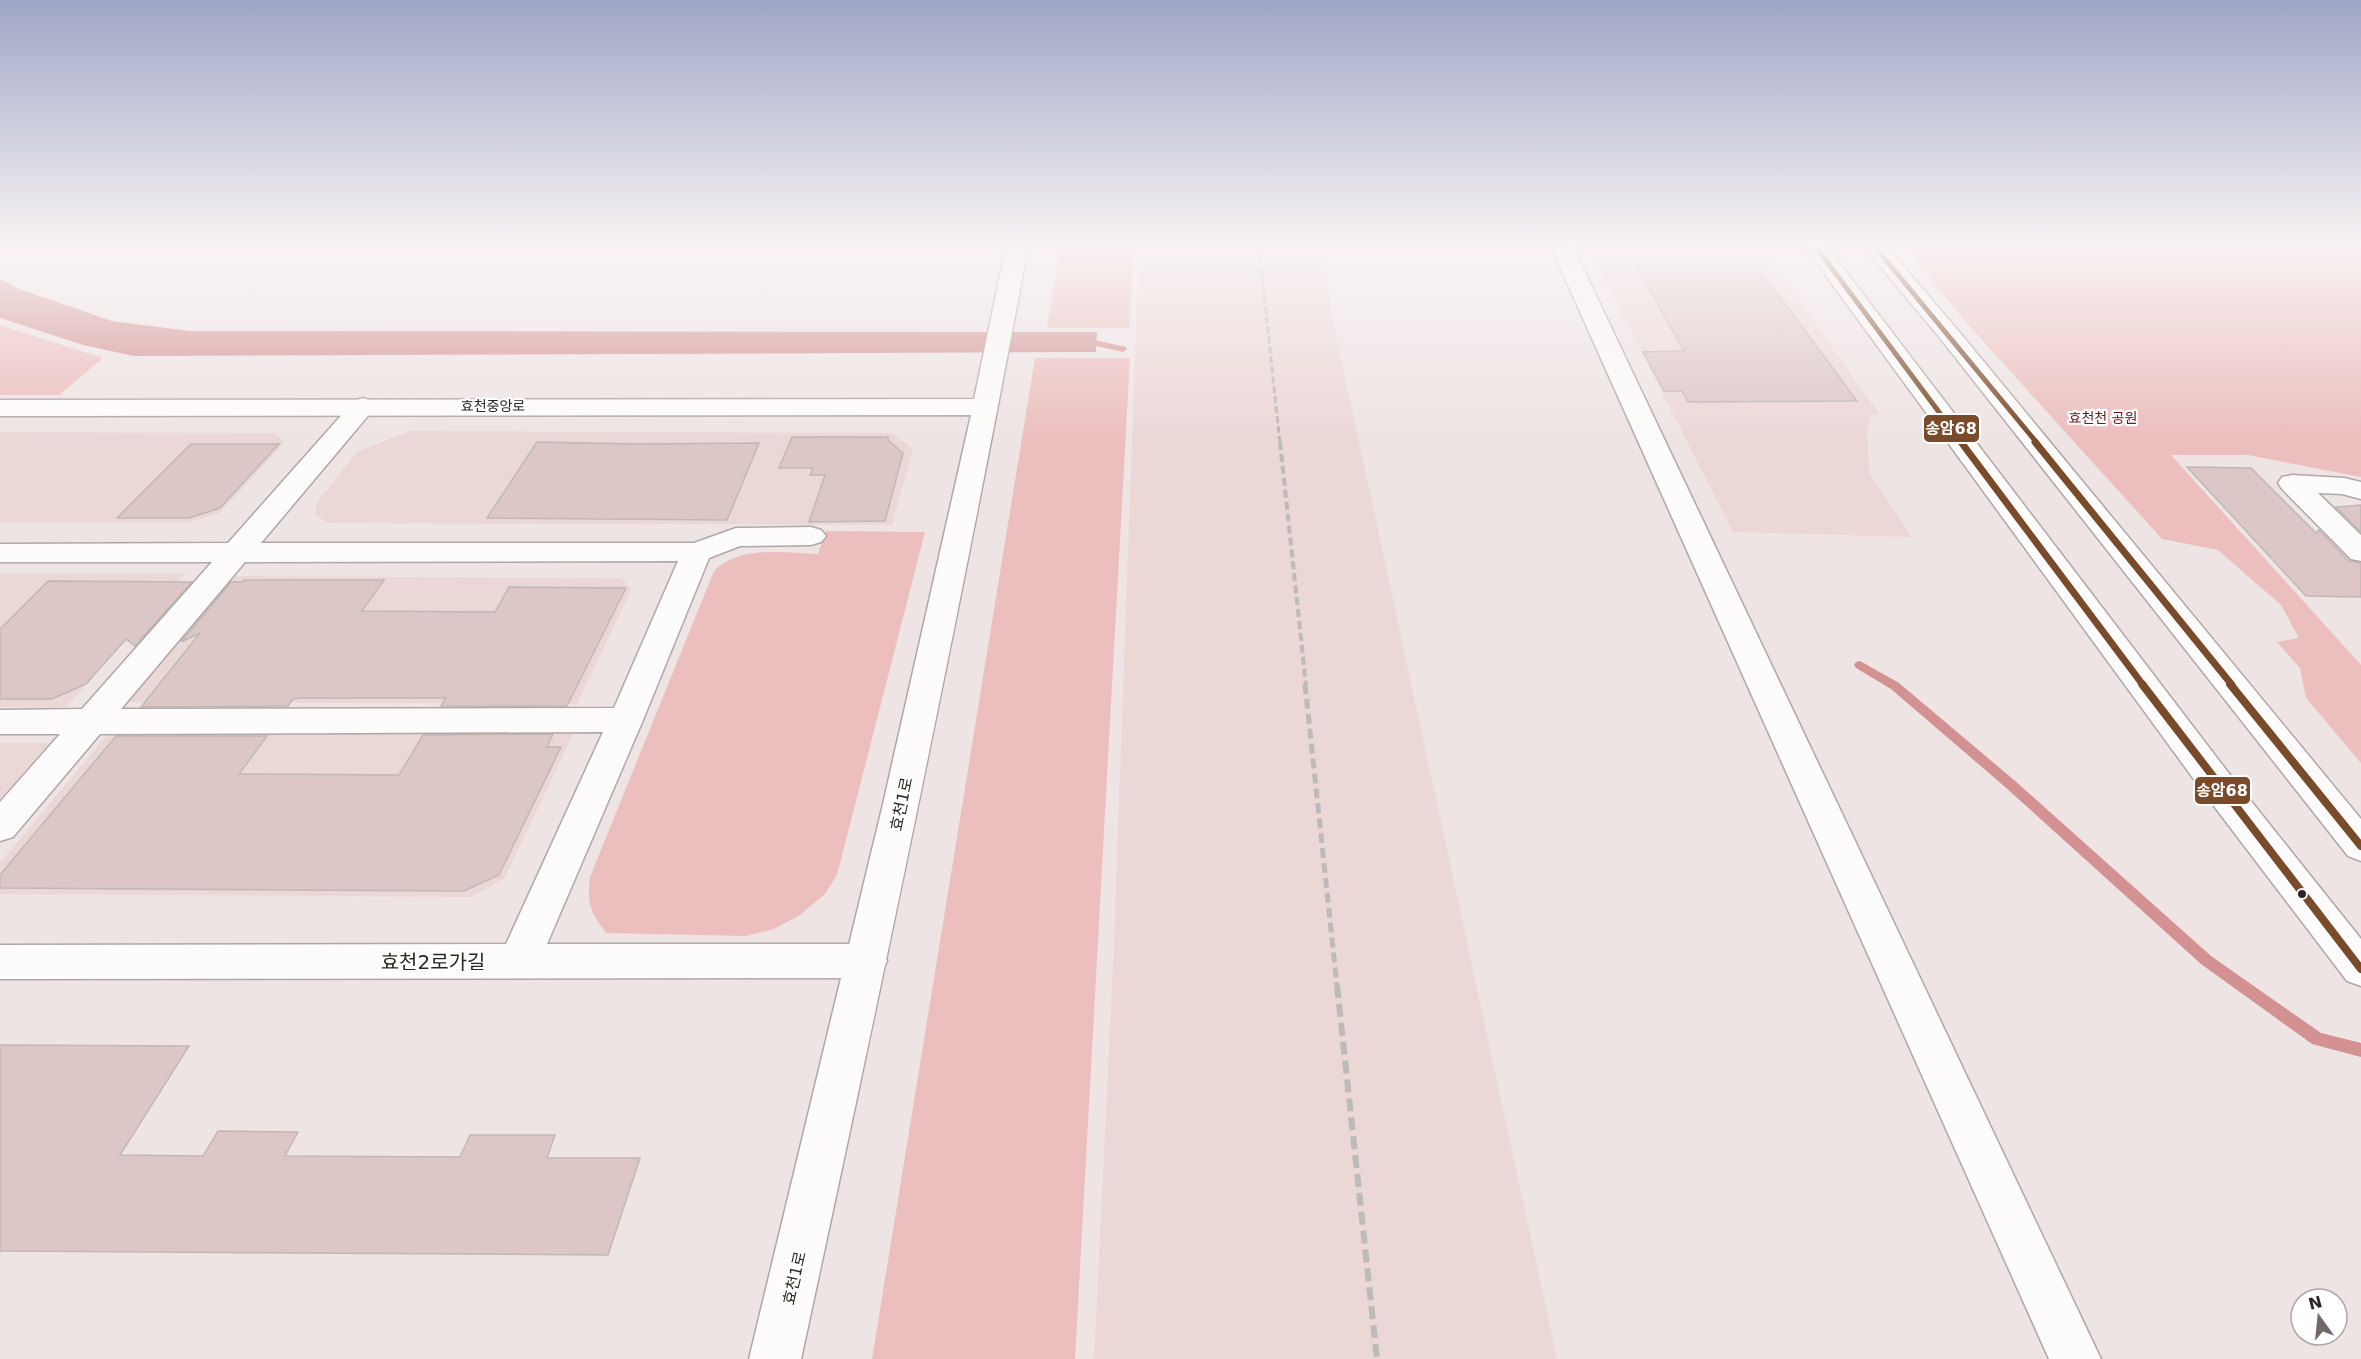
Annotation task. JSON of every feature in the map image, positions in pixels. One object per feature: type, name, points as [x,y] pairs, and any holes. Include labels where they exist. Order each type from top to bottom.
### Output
[{"type":"street","name":"효천1로","points":[[775,1359],[867,961],[987,407],[1005,310]]},
{"type":"street","points":[[1591,310],[2075,1359]]},
{"type":"street","points":[[1863,310],[2214,780],[2361,969]]},
{"type":"street","points":[[1929,310],[2361,846]]},
{"type":"street","points":[[0,827],[363,406]]},
{"type":"street","name":"효천중앙로","points":[[0,408],[987,407]]},
{"type":"street","points":[[2361,491],[2344,486],[2292,483],[2361,552]]},
{"type":"street","points":[[0,553],[697,552],[736,537],[811,536]]},
{"type":"street","points":[[519,961],[626,720],[697,552]]},
{"type":"street","points":[[0,723],[626,720]]},
{"type":"street","name":"효천2로가길","points":[[0,962],[867,961]]},
{"type":"shaded area","points":[[0,310],[81,310],[112,321],[190,331],[1097,332],[1096,352],[134,356],[83,345],[0,318]]},
{"type":"shaded area","points":[[1137,310],[1331,310],[1557,1359],[1094,1359],[1113,967]]},
{"type":"shaded area","points":[[1620,310],[1806,310],[1880,415],[1870,415],[1867,434],[1870,474],[1912,537],[1733,532]]},
{"type":"shaded area","points":[[410,431],[892,433],[913,449],[892,525],[326,523],[315,513],[317,502],[357,452]]},
{"type":"shaded area","points":[[0,432],[276,433],[284,443],[220,513],[190,522],[0,522]]},
{"type":"shaded area","points":[[0,574],[185,574],[66,707],[0,707]]},
{"type":"shaded area","points":[[232,576],[621,578],[632,589],[577,704],[125,702]]},
{"type":"shaded area","points":[[111,730],[574,733],[504,879],[471,897],[0,894],[0,863]]},
{"type":"shaded area","points":[[0,743],[49,743],[0,799]]},
{"type":"green space","points":[[1050,310],[1130,310],[1129,328],[1047,328]]},
{"type":"green space","name":"효천천 공원","points":[[1956,310],[2361,310],[2361,477],[2248,455],[2171,455],[2361,665],[2361,763],[2306,698],[2300,668],[2277,642],[2299,638],[2281,605],[2218,550],[2162,539]]},
{"type":"green space","points":[[0,325],[103,358],[59,395],[0,395]]},
{"type":"green space","points":[[1035,358],[1130,358],[1075,1359],[872,1359]]},
{"type":"green space","points":[[826,531],[925,532],[837,875],[825,894],[800,915],[774,929],[746,936],[606,933],[591,907],[590,877],[714,571],[737,557],[750,554],[777,552],[818,554]]},
{"type":"building","points":[[1661,310],[1790,310],[1857,401],[1688,402],[1682,391],[1664,391],[1643,352],[1684,351]]},
{"type":"building","points":[[792,437],[888,437],[888,440],[903,453],[885,521],[809,522],[825,475],[810,475],[813,468],[779,468]]},
{"type":"building","points":[[537,442],[759,443],[727,520],[487,518]]},
{"type":"building","points":[[191,444],[279,444],[220,508],[189,518],[117,518]]},
{"type":"building","points":[[2187,467],[2251,468],[2316,533],[2319,530],[2349,561],[2361,563],[2361,597],[2306,596]]},
{"type":"building","points":[[2361,505],[2361,532],[2336,507]]},
{"type":"building","points":[[244,580],[384,580],[362,611],[495,612],[509,587],[626,588],[567,706],[441,706],[446,698],[300,698],[293,699],[288,706],[141,707],[200,633],[181,642],[231,582],[243,582]]},
{"type":"building","points":[[48,581],[192,582],[135,646],[126,639],[86,684],[52,699],[0,699],[0,629]]},
{"type":"building","points":[[553,734],[547,747],[561,747],[499,875],[464,891],[0,888],[0,875],[116,736],[267,736],[239,774],[399,775],[423,735]]},
{"type":"building","points":[[0,1045],[189,1046],[120,1155],[203,1156],[218,1131],[298,1132],[285,1156],[460,1157],[470,1135],[555,1135],[547,1158],[640,1158],[608,1255],[0,1251]]},
{"type":"waterway","points":[[1081,340],[1123,349]]},
{"type":"waterway","points":[[1860,665],[1895,686],[2009,783],[2206,960],[2317,1039],[2361,1050]]},
{"type":"railway","points":[[1266,310],[1280,443]]},
{"type":"railway","points":[[1280,442],[1306,685]]},
{"type":"railway","points":[[1305,684],[1337,986]]},
{"type":"railway","points":[[1337,985],[1377,1359]]},
{"type":"transit line","name":"송암68","points":[[1863,310],[2214,780],[2361,969]]},
{"type":"transit line","name":"송암68","points":[[1929,310],[2361,846]]}]
